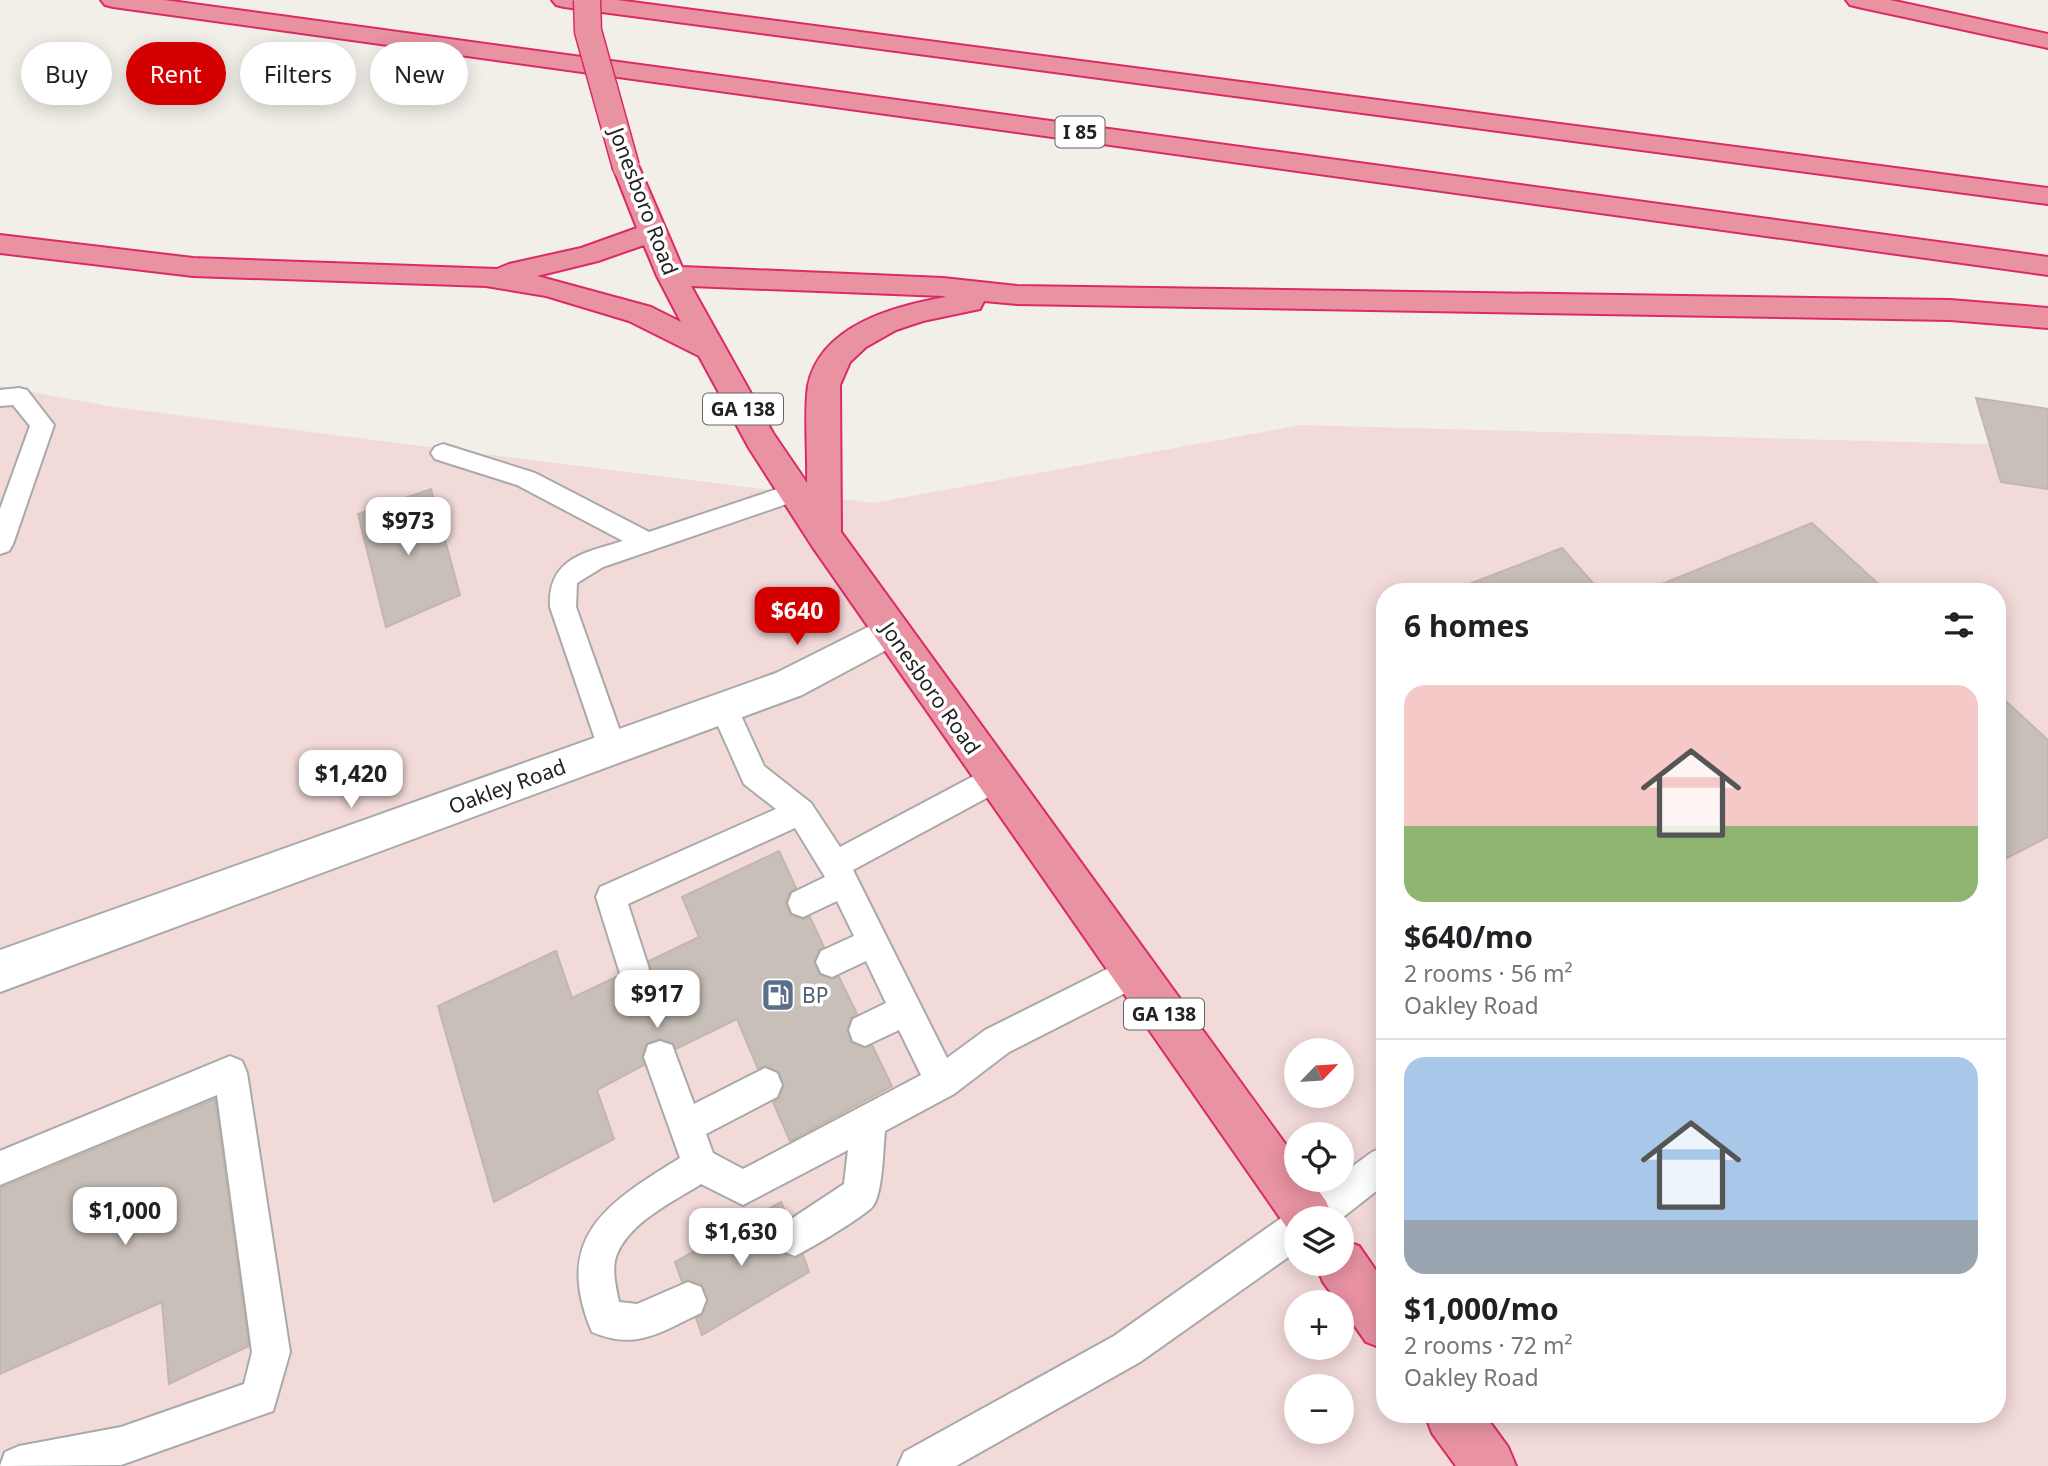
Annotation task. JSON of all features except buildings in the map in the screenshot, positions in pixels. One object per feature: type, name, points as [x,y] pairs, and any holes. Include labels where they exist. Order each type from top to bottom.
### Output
[{"type":"highway","name":"I 85","points":[[113,0],[2048,266]]},
{"type":"highway","points":[[564,0],[2048,196]]},
{"type":"highway","name":"Jonesboro Road","points":[[587,0],[588,31],[626,167],[671,276],[760,440],[890,631],[1302,1206]]},
{"type":"highway","points":[[1858,0],[2048,41]]},
{"type":"highway","points":[[486,277],[576,258],[653,232]]},
{"type":"highway","points":[[0,244],[193,267],[486,277],[549,287],[640,314],[710,349]]},
{"type":"highway","points":[[671,276],[943,287],[1017,295],[1950,310],[2048,318]]},
{"type":"highway","points":[[824,537],[824,385],[831,367],[842,351],[886,324],[917,313],[1017,295]]},
{"type":"highway","points":[[1350,1276],[1376,1313]]},
{"type":"highway","points":[[1458,1423],[1489,1466]]},
{"type":"street","name":"Oakley Road","points":[[0,971],[789,684],[890,631]]},
{"type":"lane","points":[[0,398],[19,396],[42,425],[0,544]]},
{"type":"lane","points":[[443,453],[526,479],[647,542]]},
{"type":"lane","points":[[612,748],[563,607],[561,586],[570,571],[594,560],[794,492]]},
{"type":"lane","points":[[723,708],[754,775],[801,812],[839,874],[942,1082]]},
{"type":"lane","points":[[803,903],[839,874],[995,779]]},
{"type":"lane","points":[[633,969],[611,897],[801,812]]},
{"type":"lane","points":[[832,962],[873,942]]},
{"type":"lane","points":[[660,1057],[700,1165],[743,1188],[942,1082],[997,1041],[1134,972]]},
{"type":"lane","points":[[865,1030],[907,1009]]},
{"type":"lane","points":[[0,1168],[230,1073],[271,1352],[260,1398],[121,1446],[19,1466]]},
{"type":"lane","points":[[686,1126],[765,1085]]},
{"type":"lane","points":[[795,1238],[860,1194],[869,1122]]},
{"type":"lane","points":[[688,1300],[638,1323],[605,1319],[595,1274],[604,1237],[636,1207],[700,1165]]},
{"type":"lane","points":[[1327,1206],[1376,1170]]},
{"type":"lane","points":[[919,1466],[1127,1349],[1284,1239]]},
{"type":"shaded area","points":[[0,386],[113,407],[873,503],[1301,425],[2048,446],[2048,1466],[0,1466]]},
{"type":"place","name":"BP","points":[[778,995]]}]
